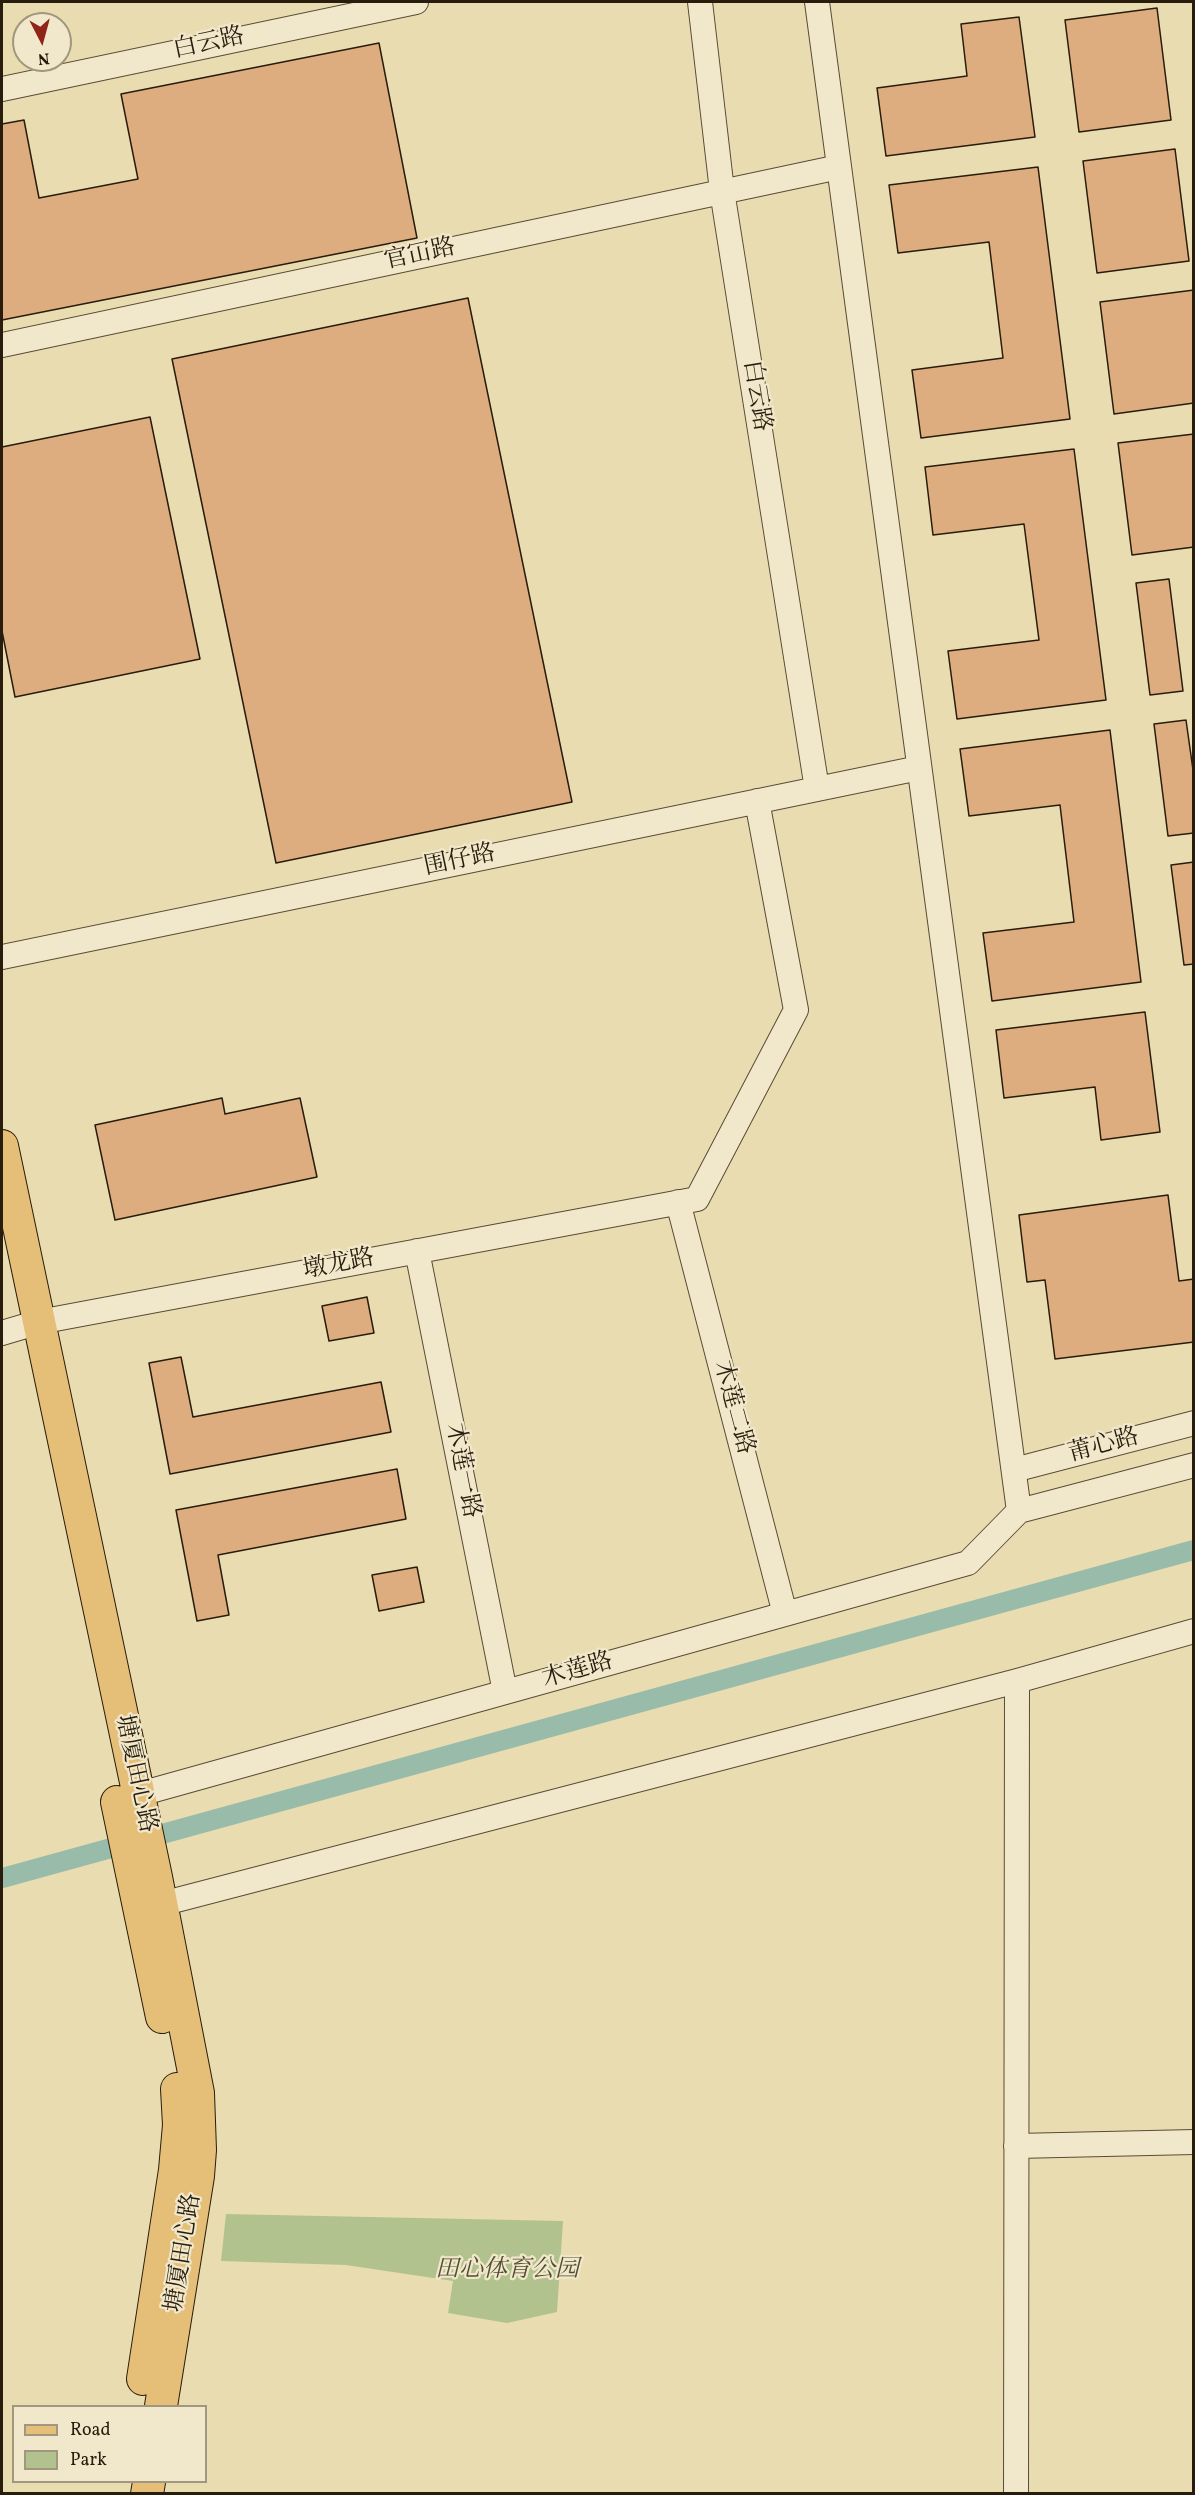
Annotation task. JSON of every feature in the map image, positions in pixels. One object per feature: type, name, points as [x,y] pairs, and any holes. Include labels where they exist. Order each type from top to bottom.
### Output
[{"type":"main road","name":"塘厦田心路","points":[[2,1146],[19,1327]]},
{"type":"main road","name":"塘厦田心路","points":[[2,1252],[128,1797],[147,1894],[176,2087],[179,2125],[175,2170],[139,2405]]},
{"type":"main road","name":"塘厦田心路","points":[[147,1894],[194,2066],[201,2120],[201,2150],[161,2405]]},
{"type":"street","name":"白云路","points":[[2,89],[416,2]]},
{"type":"street","name":"白云路","points":[[700,2],[722,191],[817,789]]},
{"type":"street","points":[[817,2],[1019,1511]]},
{"type":"street","name":"官冚路","points":[[2,345],[839,167]]},
{"type":"street","name":"围仔路","points":[[2,957],[919,768]]},
{"type":"street","name":"墩龙路","points":[[19,1327],[697,1199],[796,1010],[757,801]]},
{"type":"street","name":"木莲二路","points":[[678,1202],[785,1614]]},
{"type":"street","name":"木莲一路","points":[[417,1251],[505,1692]]},
{"type":"street","name":"莆心路","points":[[1014,1470],[1194,1423]]},
{"type":"street","name":"莆心路","points":[[1019,1511],[1194,1465]]},
{"type":"street","name":"木莲路","points":[[128,1797],[968,1563],[1019,1511]]},
{"type":"street","points":[[147,1894],[1017,1681],[1194,1631]]},
{"type":"street","points":[[1016,2493],[1017,1681]]},
{"type":"street","points":[[1016,2146],[1194,2142]]},
{"type":"green space","name":"田心体育公园","points":[[226,2214],[563,2221],[557,2312],[507,2323],[448,2313],[453,2281],[346,2265],[221,2261]]},
{"type":"building","points":[[1157,8],[1171,120],[1079,132],[1065,20]]},
{"type":"building","points":[[1019,17],[1035,137],[886,156],[877,88],[967,76],[961,24]]},
{"type":"building","points":[[379,43],[417,238],[2,320],[2,124],[24,120],[39,198],[138,179],[121,94]]},
{"type":"building","points":[[1175,149],[1189,261],[1097,273],[1083,161]]},
{"type":"building","points":[[1038,167],[1070,419],[921,438],[912,370],[1003,358],[989,242],[898,253],[889,185]]},
{"type":"building","points":[[1194,290],[1194,403],[1114,414],[1100,302]]},
{"type":"building","points":[[468,298],[572,802],[276,863],[172,359]]},
{"type":"building","points":[[150,417],[200,659],[15,697],[2,631],[2,447]]},
{"type":"building","points":[[1194,434],[1194,547],[1132,555],[1118,443]]},
{"type":"building","points":[[1074,449],[1106,700],[957,719],[948,651],[1039,640],[1024,524],[933,535],[925,467]]},
{"type":"building","points":[[1169,579],[1183,691],[1150,695],[1136,583]]},
{"type":"building","points":[[1186,720],[1194,777],[1194,833],[1168,836],[1154,724]]},
{"type":"building","points":[[1110,730],[1141,982],[992,1001],[983,933],[1074,922],[1060,805],[969,816],[960,749]]},
{"type":"building","points":[[1194,862],[1194,964],[1184,965],[1171,865]]},
{"type":"building","points":[[1145,1012],[1160,1132],[1101,1140],[1095,1087],[1004,1098],[996,1030]]},
{"type":"building","points":[[222,1098],[225,1114],[300,1098],[317,1177],[115,1220],[95,1125]]},
{"type":"building","points":[[1168,1195],[1179,1281],[1194,1279],[1194,1342],[1055,1359],[1045,1280],[1027,1282],[1019,1215]]},
{"type":"building","points":[[367,1297],[374,1333],[329,1341],[322,1306]]},
{"type":"building","points":[[181,1357],[193,1417],[381,1382],[391,1432],[170,1474],[149,1363]]},
{"type":"building","points":[[397,1469],[406,1519],[218,1555],[229,1615],[197,1621],[176,1510]]},
{"type":"building","points":[[417,1567],[424,1602],[379,1611],[372,1575]]},
{"type":"waterway","points":[[2,1878],[1194,1550]]}]
